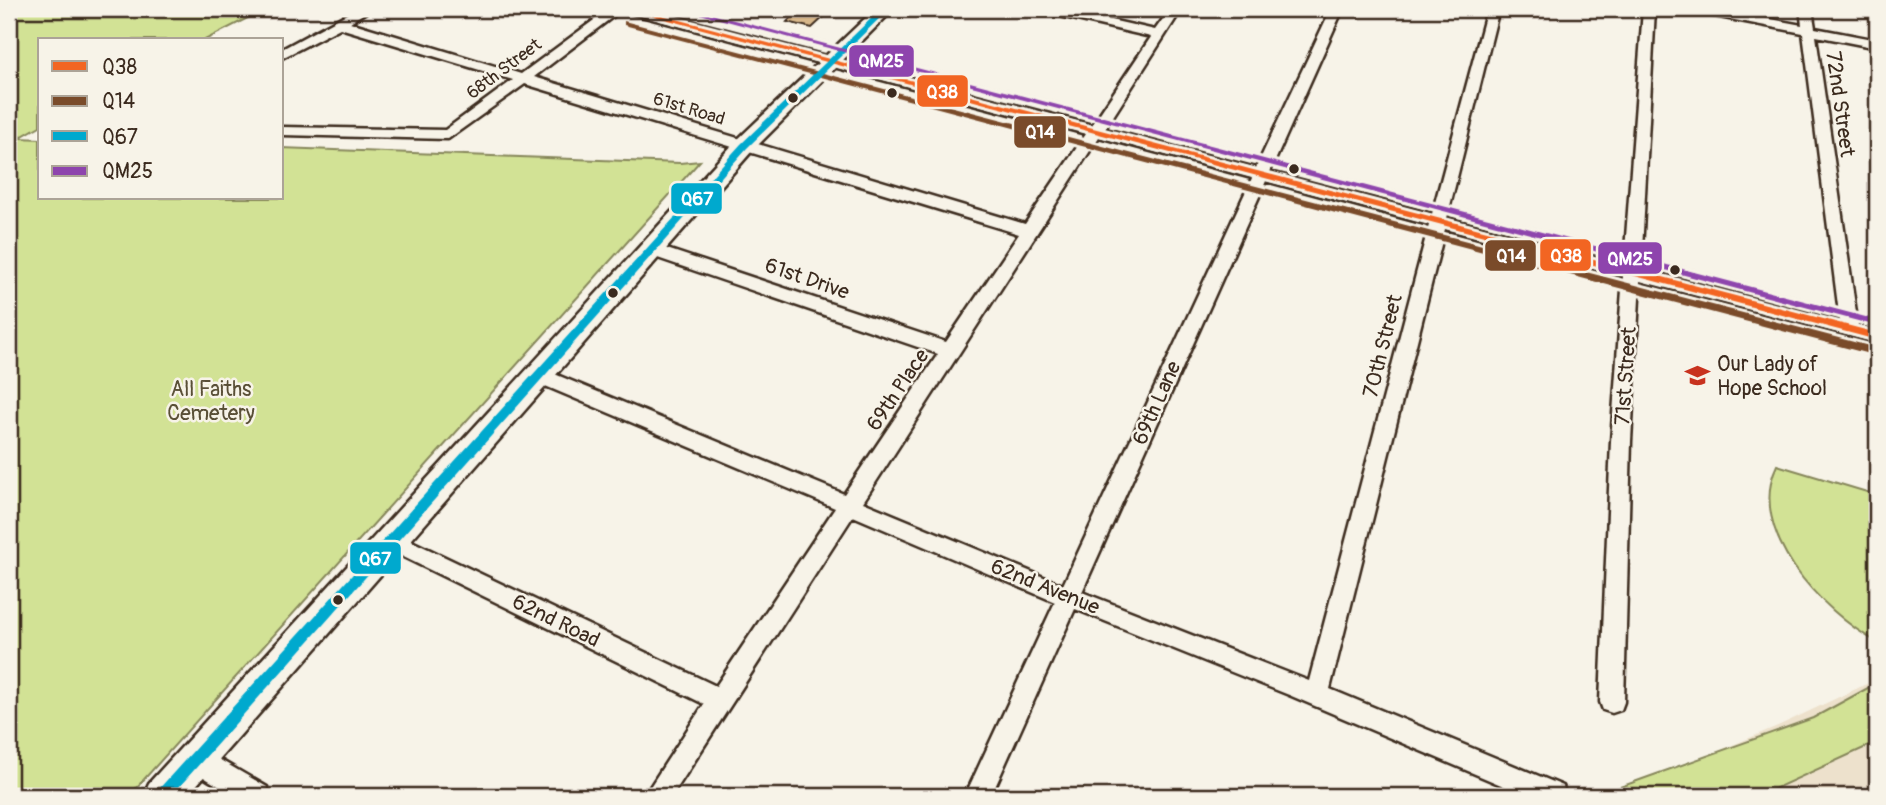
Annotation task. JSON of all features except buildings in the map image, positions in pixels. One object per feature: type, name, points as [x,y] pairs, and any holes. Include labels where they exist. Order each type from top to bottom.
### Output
[{"type":"main road","points":[[162,796],[649,249],[744,146],[885,9]]},
{"type":"street","points":[[284,53],[365,9]]},
{"type":"street","name":"68th Street","points":[[284,131],[448,135],[617,9]]},
{"type":"street","points":[[631,9],[1877,337]]},
{"type":"street","points":[[679,20],[694,9]]},
{"type":"street","points":[[1047,9],[1158,35]]},
{"type":"street","name":"69th Place","points":[[657,796],[1175,9]]},
{"type":"street","name":"69th Lane","points":[[978,796],[1336,9]]},
{"type":"street","name":"70th Street","points":[[1317,695],[1493,9]]},
{"type":"street","name":"71st Street","points":[[1612,702],[1621,441],[1649,9]]},
{"type":"street","points":[[1698,9],[1877,44]]},
{"type":"street","name":"72nd Street","points":[[1806,9],[1850,330]]},
{"type":"street","name":"61st Road","points":[[338,23],[1029,231]]},
{"type":"street","name":"61st Drive","points":[[649,249],[951,351]]},
{"type":"street","name":"62nd Avenue","points":[[538,375],[848,506],[1317,695],[1554,795]]},
{"type":"street","name":"62nd Road","points":[[391,541],[721,700]]},
{"type":"street","points":[[196,758],[258,796]]},
{"type":"shaded area","points":[[1877,679],[1877,796],[1617,796],[1780,725]]},
{"type":"green space","name":"All Faiths Cemetery","points":[[9,9],[265,9],[209,38],[38,38],[38,127],[19,138],[38,139],[38,200],[284,200],[284,148],[680,163],[700,161],[129,796],[9,796]]},
{"type":"green space","points":[[1777,465],[1877,495],[1877,642],[1834,611],[1794,567],[1780,542],[1771,516],[1770,490]]},
{"type":"green space","points":[[1877,683],[1877,742],[1759,796],[1595,796],[1813,718]]},
{"type":"transit line","name":"Q38","points":[[631,9],[1877,337]]},
{"type":"transit line","name":"QM25","points":[[685,9],[1877,323]]},
{"type":"transit line","name":"Q67","points":[[162,796],[744,146],[885,9]]},
{"type":"transit line","name":"Q14","points":[[627,23],[1873,351]]},
{"type":"place","name":"Our Lady of Hope School","points":[[1697,376]]}]
